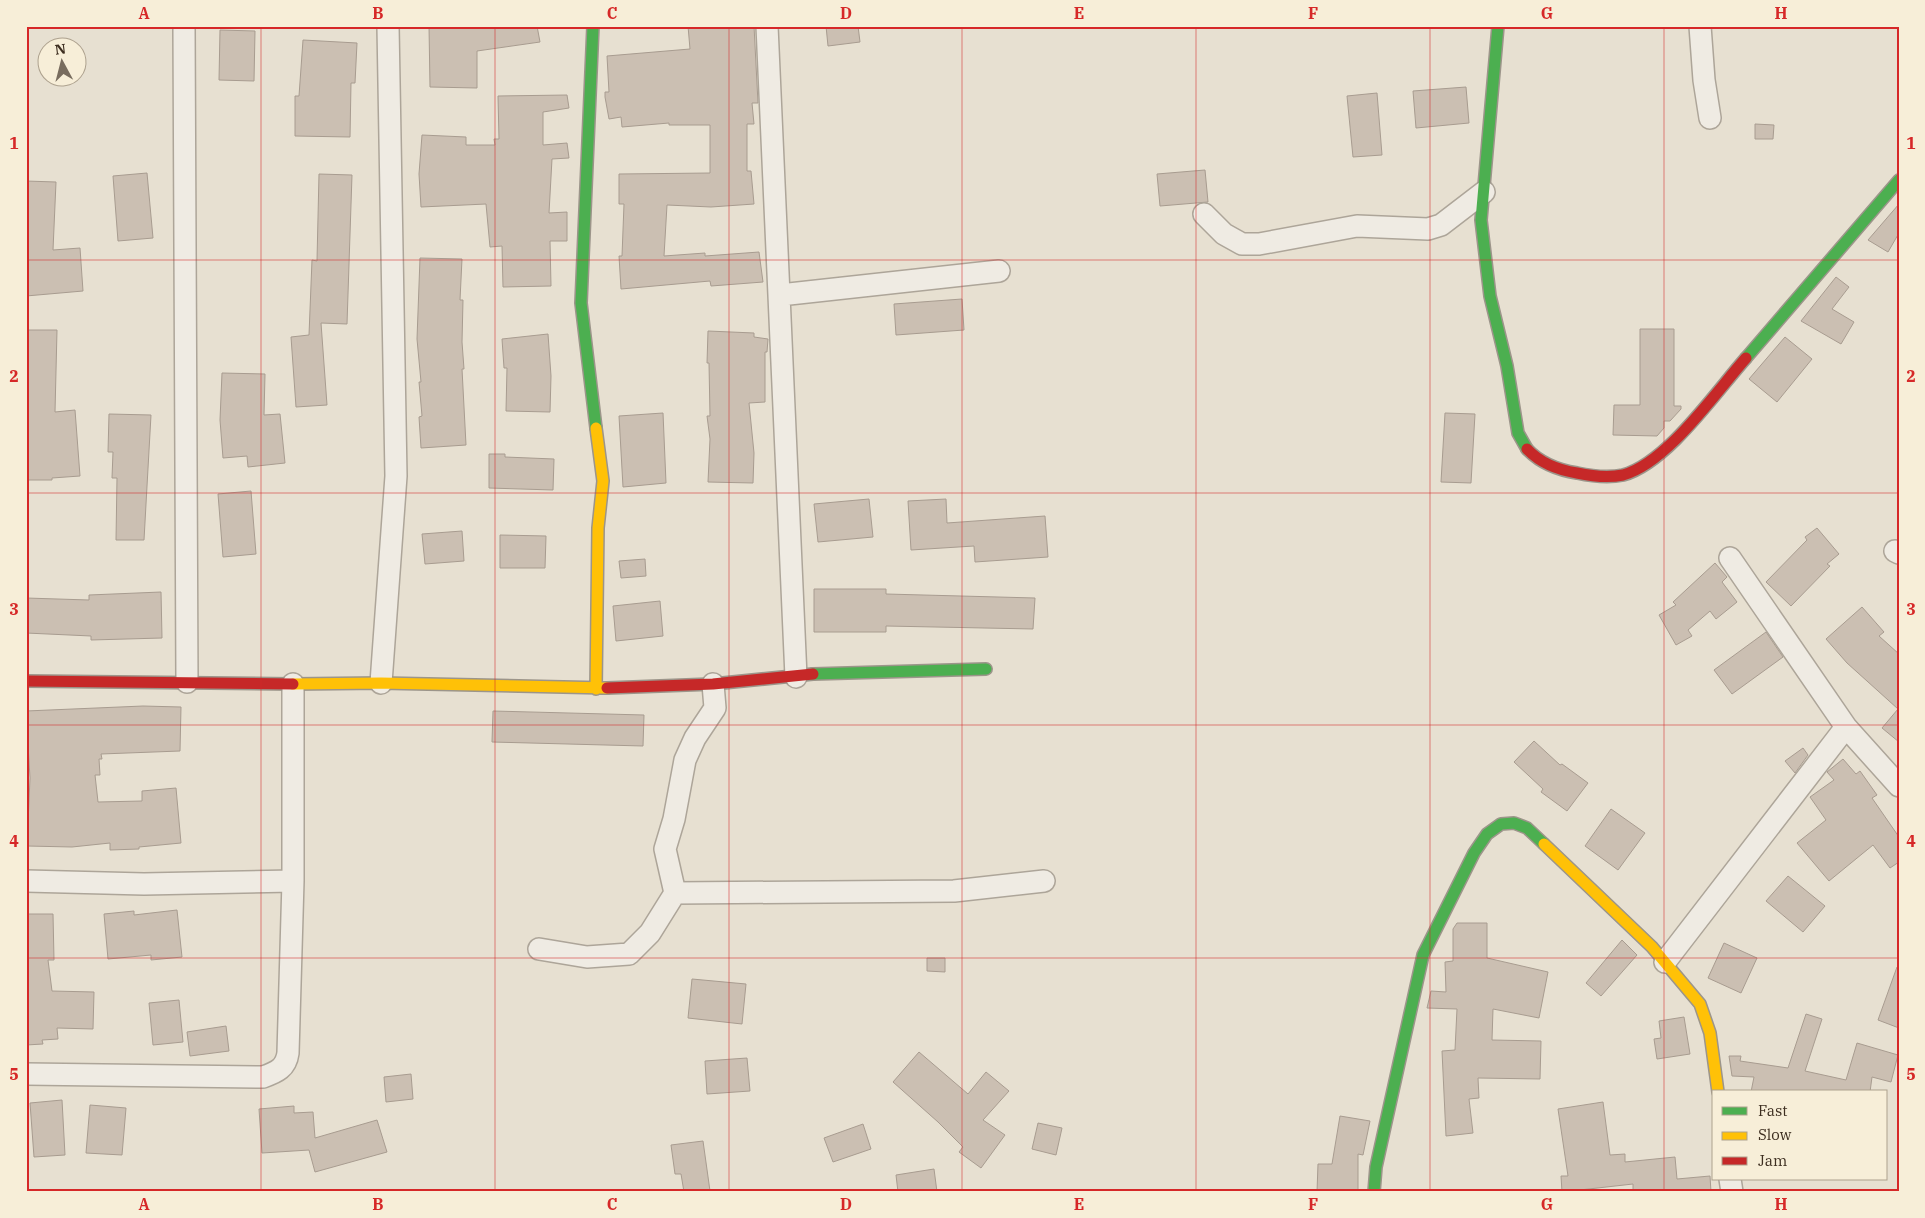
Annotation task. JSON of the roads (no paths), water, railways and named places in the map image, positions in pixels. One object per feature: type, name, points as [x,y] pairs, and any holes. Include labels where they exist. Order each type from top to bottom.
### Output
[{"type":"street","points":[[184,26],[187,682]]},
{"type":"street","points":[[381,682],[396,476],[388,26]]},
{"type":"street","points":[[593,26],[581,265],[581,303],[603,482],[597,544],[596,689]]},
{"type":"street","points":[[767,26],[796,677]]},
{"type":"street","points":[[1498,26],[1486,143],[1481,220],[1490,296],[1507,366],[1518,433],[1524,445],[1532,454],[1555,468],[1594,476],[1622,475],[1648,464],[1668,448],[1899,180]]},
{"type":"street","points":[[1700,26],[1704,80],[1710,118]]},
{"type":"street","points":[[1204,214],[1224,234],[1242,244],[1259,244],[1357,226],[1428,228],[1441,225],[1484,192]]},
{"type":"street","points":[[780,295],[999,271]]},
{"type":"street","points":[[1730,558],[1846,727],[1899,786]]},
{"type":"street","points":[[26,681],[293,684],[381,682],[596,689],[712,684],[835,672],[902,673],[986,669]]},
{"type":"street","points":[[26,1074],[263,1077],[285,1066],[288,1053],[294,881],[293,684]]},
{"type":"street","points":[[539,949],[588,957],[629,954],[650,933],[675,892],[665,849],[674,820],[685,760],[695,738],[715,708],[712,684]]},
{"type":"street","points":[[1666,962],[1846,727]]},
{"type":"street","points":[[1374,1192],[1376,1167],[1423,955],[1474,853],[1487,834],[1501,824],[1514,823],[1527,828],[1666,962],[1700,1004],[1710,1033],[1716,1065],[1718,1090]]},
{"type":"street","points":[[26,881],[144,884],[294,881]]},
{"type":"street","points":[[675,892],[954,891],[1044,881]]}]
